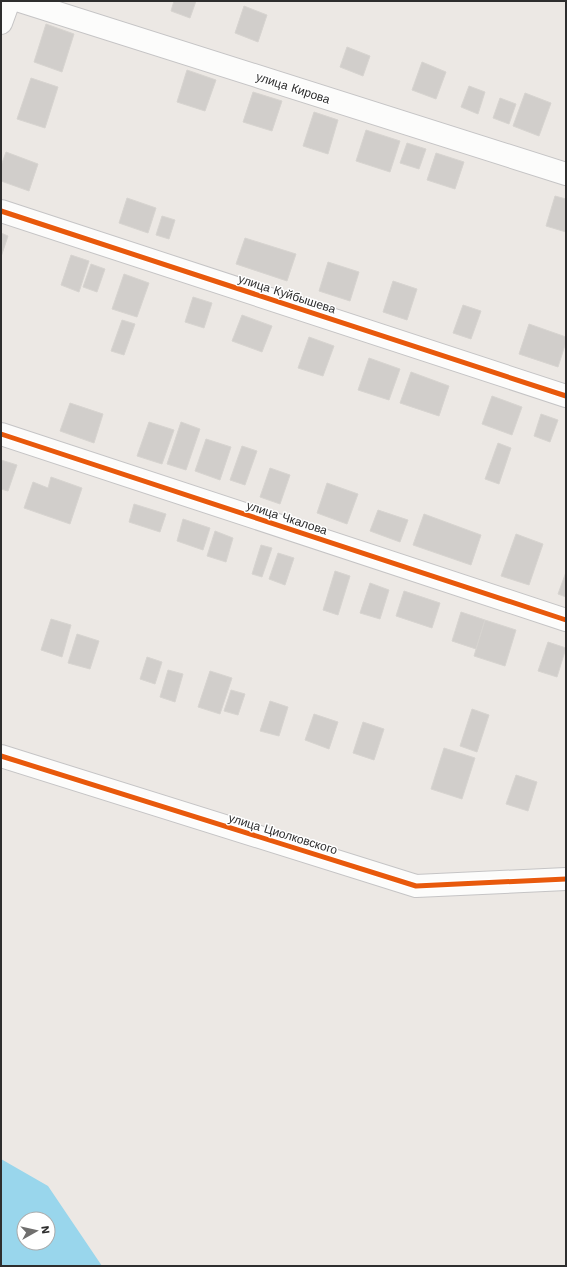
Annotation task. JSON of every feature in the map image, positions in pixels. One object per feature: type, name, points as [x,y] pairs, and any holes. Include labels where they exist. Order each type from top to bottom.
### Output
[{"type":"street","points":[[1,22],[9,1]]},
{"type":"street","name":"улица Кирова","points":[[20,1],[566,174]]},
{"type":"street","name":"улица Куйбышева","points":[[1,211],[566,396]]},
{"type":"street","name":"улица Чкалова","points":[[1,434],[566,620]]},
{"type":"street","name":"улица Циолковского","points":[[1,756],[416,886],[566,879]]},
{"type":"water","points":[[1,1159],[48,1186],[102,1266],[1,1266]]},
{"type":"building","points":[[174,1],[196,1],[190,18],[171,11]]},
{"type":"building","points":[[244,6],[267,15],[258,42],[235,33]]},
{"type":"building","points":[[46,24],[74,34],[62,72],[34,62]]},
{"type":"building","points":[[347,47],[370,56],[363,76],[340,67]]},
{"type":"building","points":[[422,62],[446,72],[436,99],[412,90]]},
{"type":"building","points":[[187,70],[216,80],[205,111],[177,102]]},
{"type":"building","points":[[31,78],[58,87],[45,128],[17,119]]},
{"type":"building","points":[[469,86],[485,92],[478,114],[461,107]]},
{"type":"building","points":[[253,92],[282,101],[272,131],[243,122]]},
{"type":"building","points":[[525,93],[551,103],[539,136],[513,126]]},
{"type":"building","points":[[500,98],[516,104],[509,124],[493,118]]},
{"type":"building","points":[[314,112],[338,120],[328,154],[303,146]]},
{"type":"building","points":[[366,130],[400,141],[390,172],[356,161]]},
{"type":"building","points":[[407,143],[426,149],[419,169],[400,163]]},
{"type":"building","points":[[6,152],[38,164],[29,191],[1,181],[1,166]]},
{"type":"building","points":[[436,153],[464,162],[455,189],[427,180]]},
{"type":"building","points":[[555,196],[566,199],[566,232],[546,226]]},
{"type":"building","points":[[127,198],[156,208],[148,233],[119,223]]},
{"type":"building","points":[[162,216],[175,220],[169,239],[156,235]]},
{"type":"building","points":[[1,233],[8,236],[1,257]]},
{"type":"building","points":[[245,238],[296,254],[287,281],[236,264]]},
{"type":"building","points":[[71,255],[89,261],[79,292],[61,285]]},
{"type":"building","points":[[328,262],[359,272],[350,301],[319,291]]},
{"type":"building","points":[[91,264],[105,269],[97,292],[83,287]]},
{"type":"building","points":[[124,274],[149,283],[137,317],[112,309]]},
{"type":"building","points":[[393,281],[417,289],[407,320],[383,312]]},
{"type":"building","points":[[193,297],[212,303],[204,328],[185,322]]},
{"type":"building","points":[[463,305],[481,311],[471,339],[453,333]]},
{"type":"building","points":[[242,315],[272,326],[262,352],[232,341]]},
{"type":"building","points":[[122,320],[135,324],[124,355],[111,351]]},
{"type":"building","points":[[529,324],[566,337],[566,342],[558,367],[519,354]]},
{"type":"building","points":[[309,337],[334,346],[323,376],[298,368]]},
{"type":"building","points":[[369,358],[400,369],[389,400],[358,390]]},
{"type":"building","points":[[411,372],[449,386],[439,416],[400,403]]},
{"type":"building","points":[[492,396],[522,407],[512,435],[482,424]]},
{"type":"building","points":[[70,403],[103,414],[94,443],[60,431]]},
{"type":"building","points":[[541,414],[558,420],[550,442],[534,436]]},
{"type":"building","points":[[149,422],[174,430],[162,464],[137,456]]},
{"type":"building","points":[[181,422],[200,429],[186,470],[167,464]]},
{"type":"building","points":[[206,439],[231,447],[220,480],[195,471]]},
{"type":"building","points":[[498,443],[511,448],[499,484],[485,479]]},
{"type":"building","points":[[242,446],[257,451],[245,485],[230,480]]},
{"type":"building","points":[[1,460],[17,465],[8,491],[1,489]]},
{"type":"building","points":[[270,468],[290,475],[280,504],[260,497]]},
{"type":"building","points":[[51,477],[82,488],[70,524],[24,508],[33,482],[48,488]]},
{"type":"building","points":[[327,483],[358,494],[347,524],[317,513]]},
{"type":"building","points":[[134,504],[166,514],[160,532],[129,522]]},
{"type":"building","points":[[378,510],[408,520],[400,542],[370,531]]},
{"type":"building","points":[[424,514],[481,535],[471,565],[413,545]]},
{"type":"building","points":[[183,519],[210,528],[203,550],[177,541]]},
{"type":"building","points":[[215,531],[233,538],[226,562],[207,556]]},
{"type":"building","points":[[516,534],[543,544],[529,585],[501,576]]},
{"type":"building","points":[[261,545],[272,548],[262,577],[252,574]]},
{"type":"building","points":[[278,553],[294,558],[285,585],[269,579]]},
{"type":"building","points":[[335,571],[350,576],[338,615],[323,610]]},
{"type":"building","points":[[566,572],[566,597],[558,594]]},
{"type":"building","points":[[370,583],[389,590],[380,619],[360,613]]},
{"type":"building","points":[[404,591],[440,603],[432,628],[396,616]]},
{"type":"building","points":[[461,612],[485,620],[476,649],[452,641]]},
{"type":"building","points":[[51,619],[71,625],[62,657],[41,650]]},
{"type":"building","points":[[485,620],[516,630],[505,666],[474,656]]},
{"type":"building","points":[[77,634],[99,641],[90,669],[68,663]]},
{"type":"building","points":[[548,642],[566,648],[557,677],[538,671]]},
{"type":"building","points":[[147,657],[162,662],[155,684],[140,679]]},
{"type":"building","points":[[168,670],[183,674],[175,702],[160,697]]},
{"type":"building","points":[[210,671],[232,678],[220,714],[198,707]]},
{"type":"building","points":[[231,690],[245,694],[238,715],[224,711]]},
{"type":"building","points":[[270,701],[288,707],[279,736],[260,731]]},
{"type":"building","points":[[472,709],[489,715],[477,752],[460,746]]},
{"type":"building","points":[[314,714],[338,722],[329,749],[305,740]]},
{"type":"building","points":[[363,722],[384,729],[374,760],[353,753]]},
{"type":"building","points":[[444,748],[475,758],[462,799],[431,789]]},
{"type":"building","points":[[516,775],[537,782],[528,811],[506,804]]},
{"type":"cycle path","points":[[1,211],[566,396]]},
{"type":"cycle path","points":[[1,434],[566,620]]},
{"type":"cycle path","points":[[1,756],[416,886],[566,879]]}]
